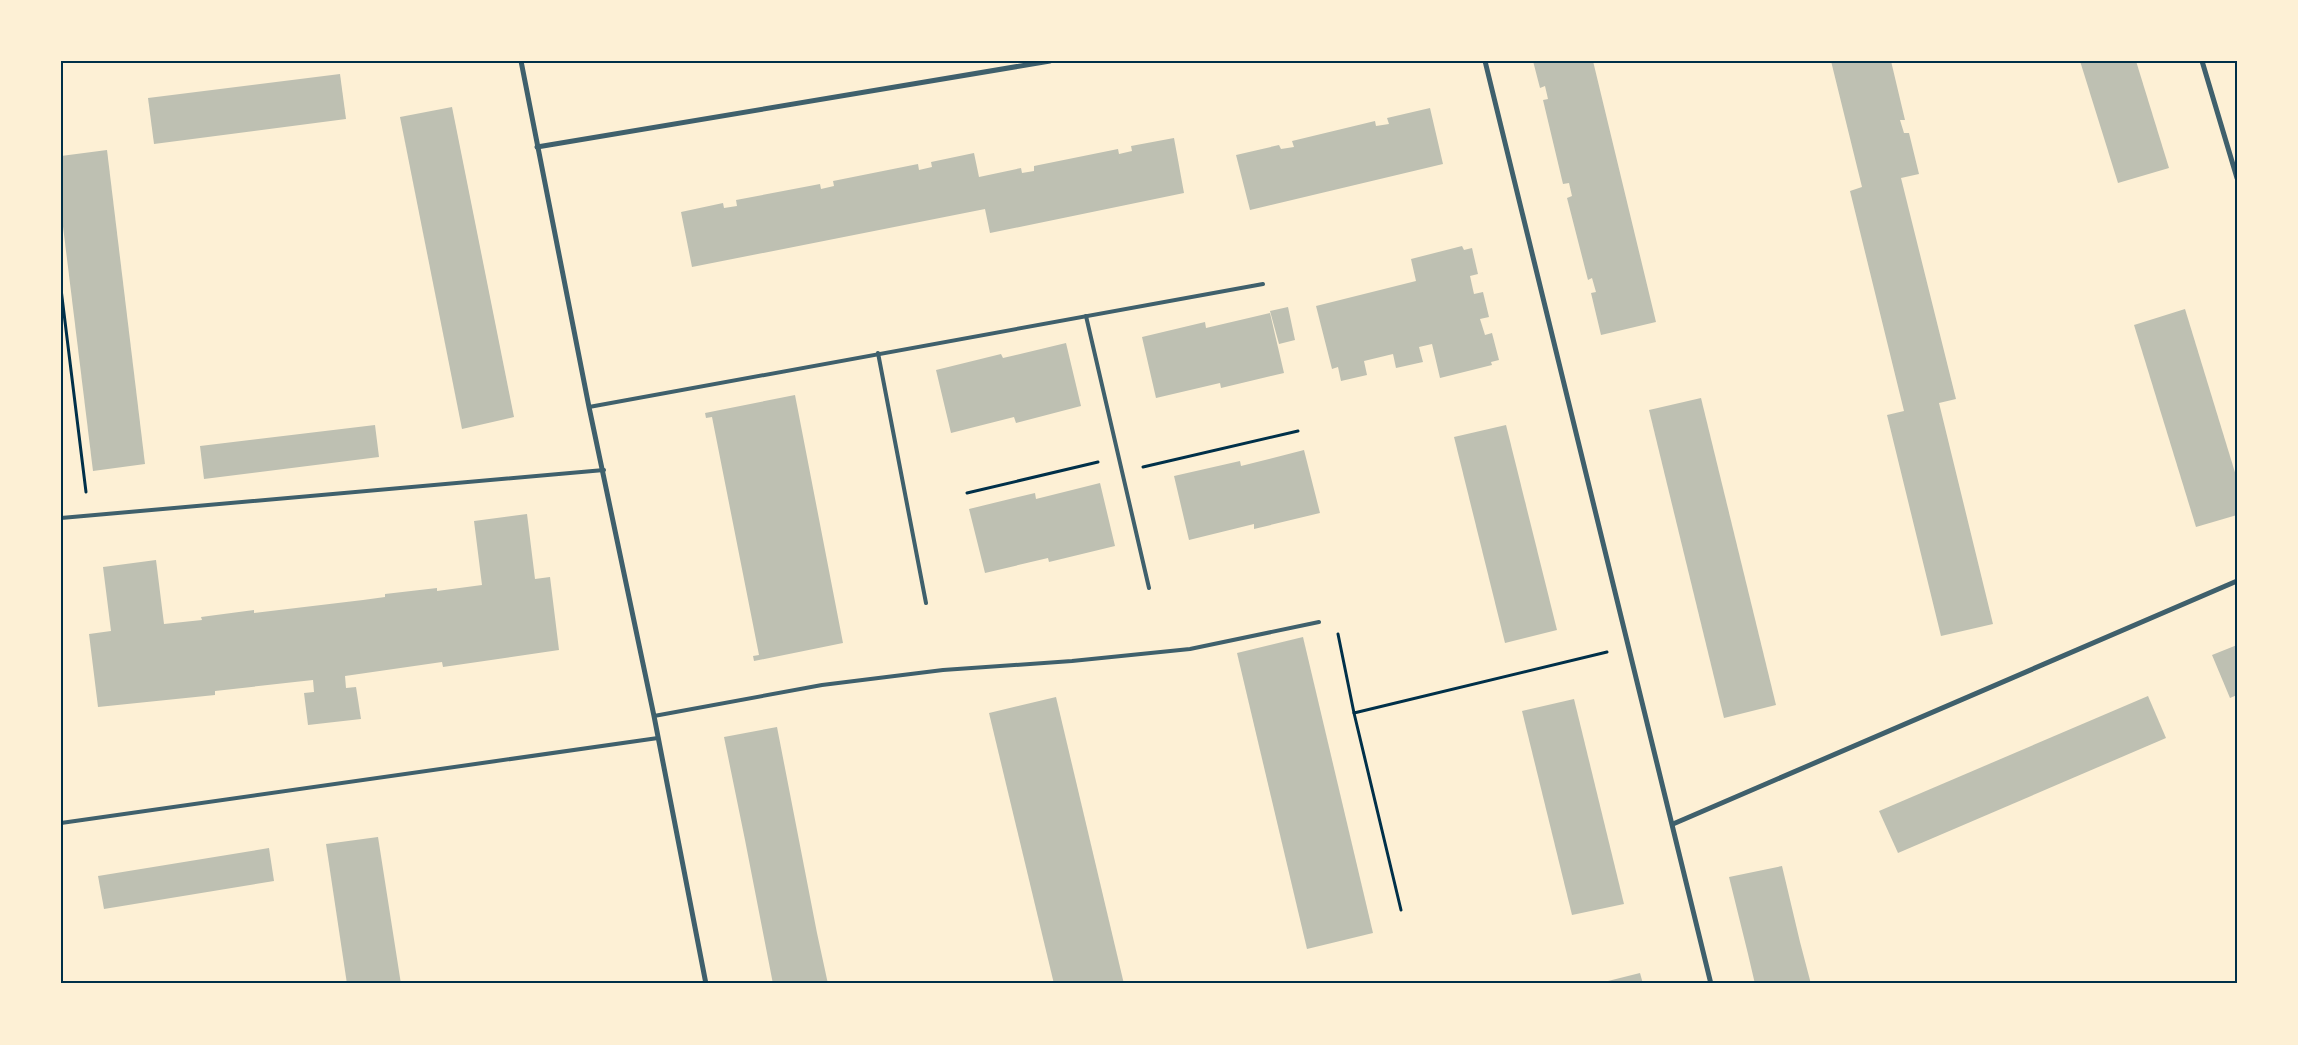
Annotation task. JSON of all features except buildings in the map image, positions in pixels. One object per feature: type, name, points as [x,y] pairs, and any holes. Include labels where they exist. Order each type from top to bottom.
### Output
[{"type":"street","points":[[521,61],[654,716],[706,984]]},
{"type":"street","points":[[537,147],[1050,61]]},
{"type":"street","points":[[1485,61],[1627,647],[1673,824],[1710,984]]},
{"type":"street","points":[[2202,61],[2237,178]]},
{"type":"street","points":[[1673,824],[2237,581]]},
{"type":"lane","points":[[590,407],[1263,284]]},
{"type":"lane","points":[[1086,316],[1150,588]]},
{"type":"lane","points":[[878,353],[926,603]]},
{"type":"lane","points":[[61,518],[604,470]]},
{"type":"lane","points":[[654,716],[822,685],[943,670],[1190,649],[1319,622]]},
{"type":"lane","points":[[61,823],[658,738]]},
{"type":"path","points":[[61,289],[89,516]]},
{"type":"path","points":[[1122,472],[1298,431]]},
{"type":"path","points":[[967,493],[1119,457]]},
{"type":"path","points":[[1319,622],[1334,619],[1354,713],[1401,910]]},
{"type":"path","points":[[1354,713],[1627,647]]}]
